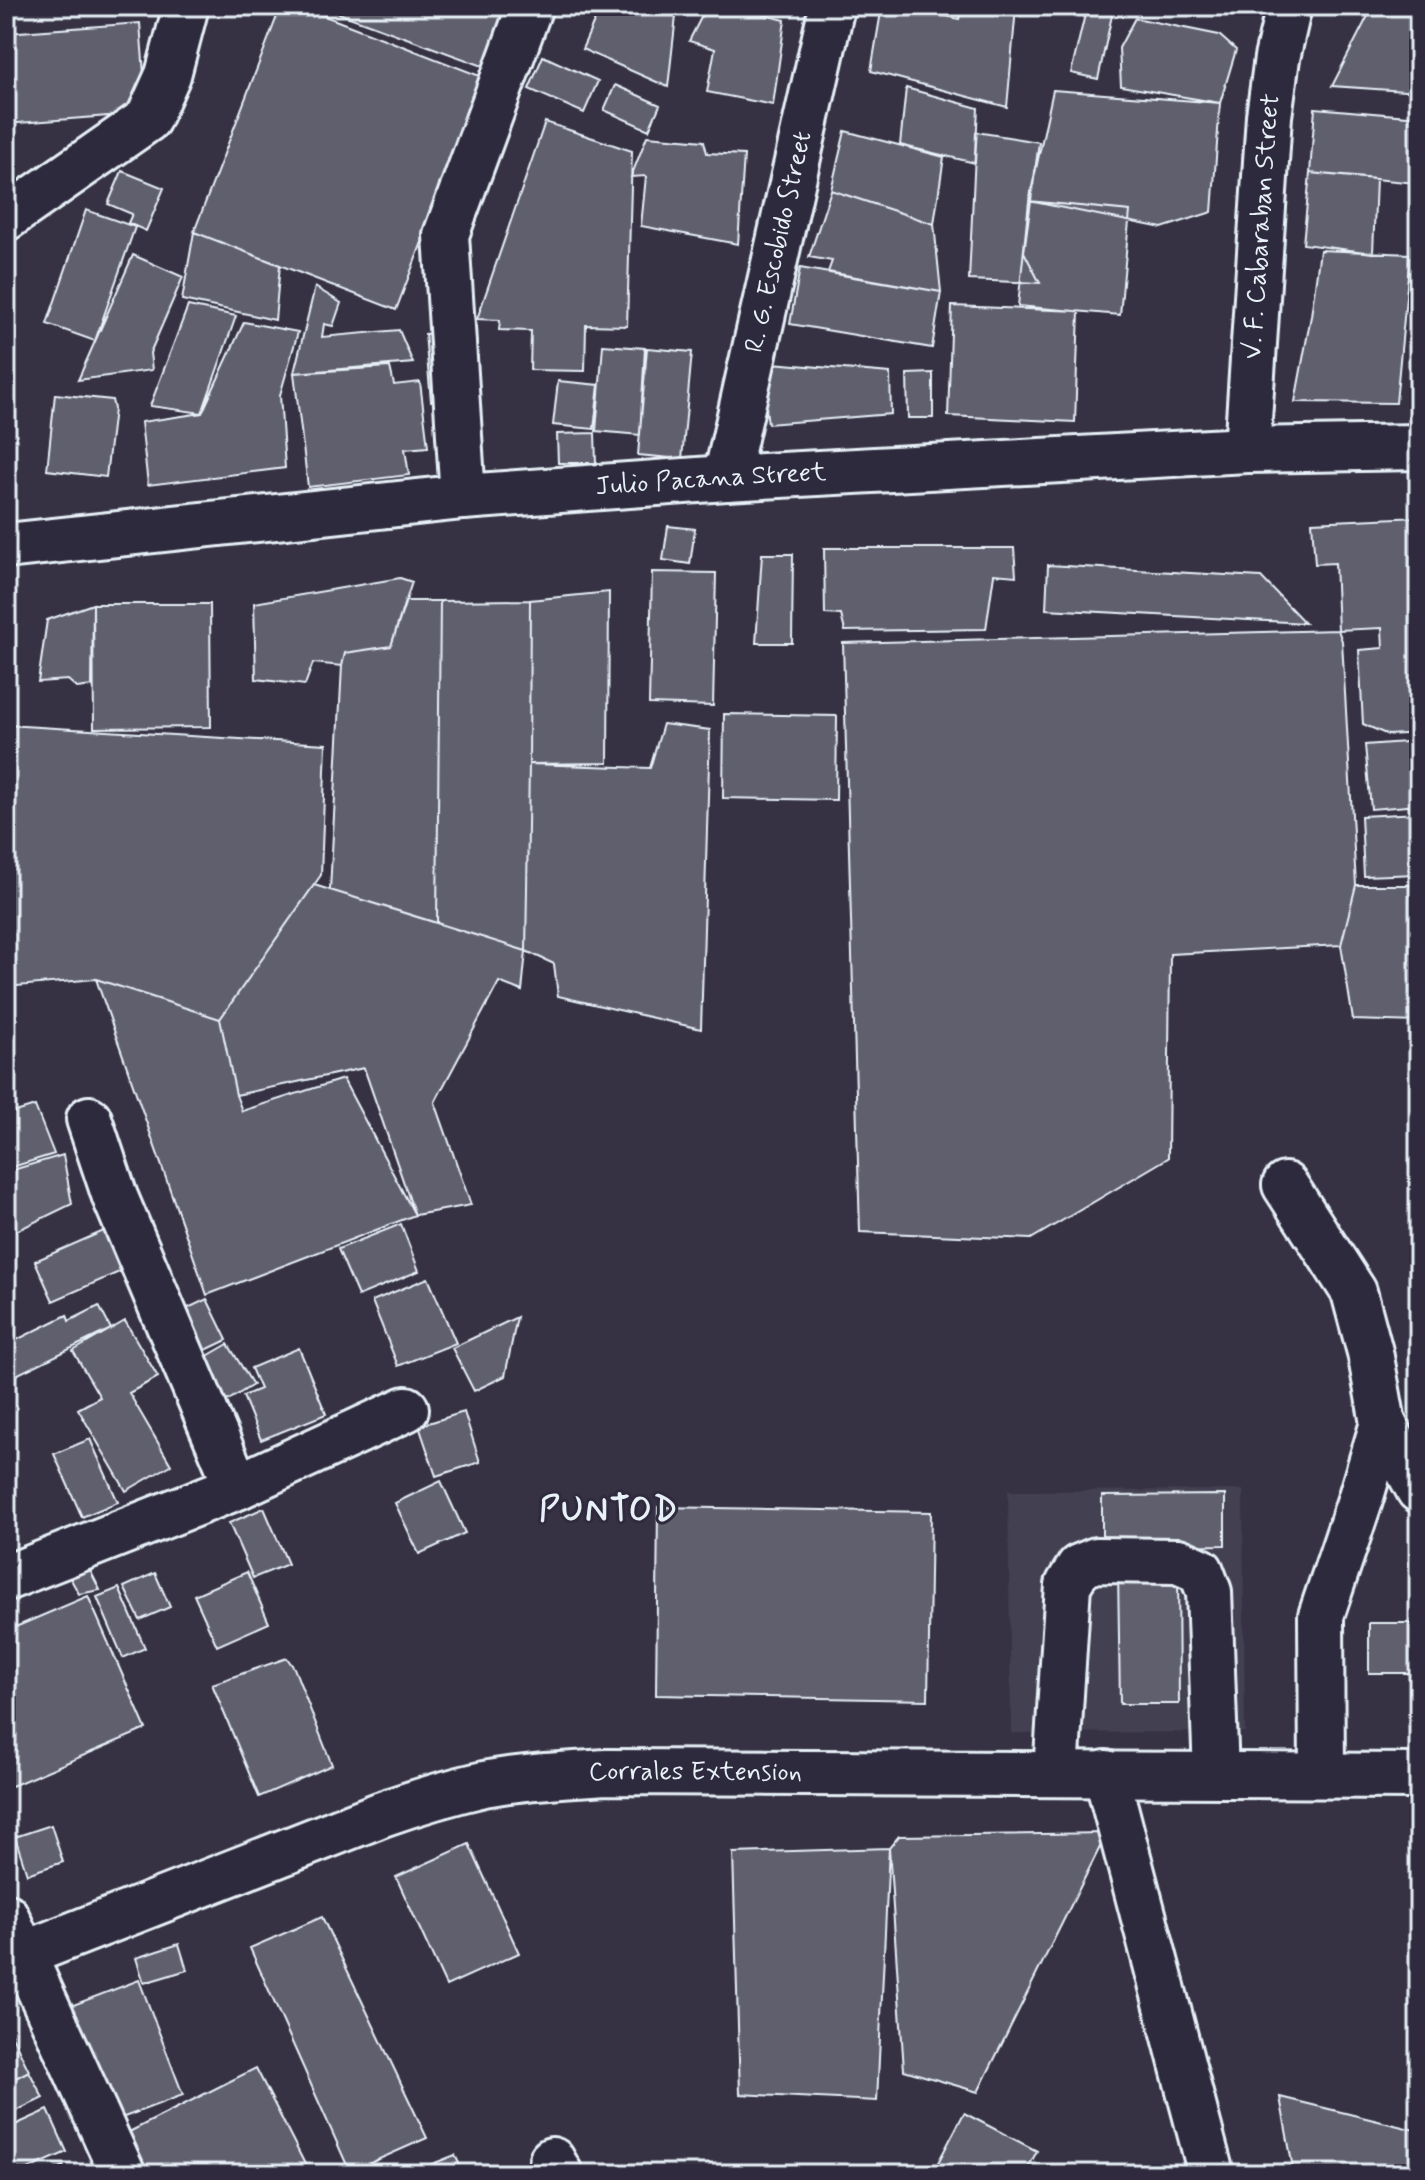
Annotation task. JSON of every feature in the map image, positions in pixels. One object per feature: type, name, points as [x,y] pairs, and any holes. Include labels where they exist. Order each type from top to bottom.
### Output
[{"type":"main road","points":[[6,218],[148,119],[168,75],[186,6]]},
{"type":"main road","points":[[463,497],[446,235],[530,6]]},
{"type":"main road","name":"R. G. Escobido Street","points":[[726,478],[832,6]]},
{"type":"main road","name":"V. F. Cabaraban Street","points":[[1247,450],[1269,116],[1277,58],[1289,6]]},
{"type":"main road","name":"Julio Pacana Street","points":[[6,546],[463,497],[726,478],[1247,450],[1419,447]]},
{"type":"main road","points":[[89,1119],[120,1211],[237,1487]]},
{"type":"main road","points":[[1285,1185],[1354,1292],[1370,1352],[1383,1423],[1419,1490]]},
{"type":"main road","points":[[6,1578],[237,1487],[406,1409]]},
{"type":"main road","points":[[1322,1775],[1321,1616],[1383,1423]]},
{"type":"main road","points":[[1056,1773],[1068,1585],[1079,1567],[1096,1560],[1178,1561],[1201,1571],[1209,1592],[1216,1774]]},
{"type":"main road","name":"Corrales Extension","points":[[12,1944],[430,1798],[536,1776],[607,1772],[1419,1776]]},
{"type":"main road","points":[[1106,1773],[1211,2174]]},
{"type":"main road","points":[[12,1944],[123,2174]]},
{"type":"shaded area","points":[[1243,1490],[1245,1732],[1011,1733],[1008,1491]]},
{"type":"building","points":[[281,6],[299,6],[485,78],[396,310],[194,232]]},
{"type":"building","points":[[332,6],[513,6],[491,69],[330,10]]},
{"type":"building","points":[[601,6],[653,6],[676,16],[668,87],[582,49]]},
{"type":"building","points":[[707,6],[729,6],[785,20],[773,105],[707,92],[715,49],[689,41]]},
{"type":"building","points":[[882,6],[907,6],[959,19],[963,6],[1016,8],[1007,107],[871,71]]},
{"type":"building","points":[[1087,6],[1114,6],[1098,79],[1071,73]]},
{"type":"building","points":[[1373,6],[1419,6],[1419,92],[1332,86]]},
{"type":"building","points":[[1135,18],[1219,35],[1236,50],[1220,103],[1121,86],[1119,48]]},
{"type":"building","points":[[140,23],[147,113],[6,124],[6,33]]},
{"type":"building","points":[[543,56],[598,81],[584,113],[529,89]]},
{"type":"building","points":[[615,85],[660,105],[649,130],[604,110]]},
{"type":"building","points":[[906,88],[978,108],[975,163],[900,145]]},
{"type":"building","points":[[1053,90],[1220,103],[1212,212],[1162,228],[1029,201]]},
{"type":"building","points":[[1315,108],[1419,117],[1416,183],[1310,173]]},
{"type":"building","points":[[545,122],[632,151],[627,326],[586,325],[585,371],[530,370],[531,331],[499,330],[500,320],[477,319]]},
{"type":"building","points":[[845,131],[944,157],[934,224],[831,190]]},
{"type":"building","points":[[976,132],[1039,142],[1024,252],[1040,283],[969,280]]},
{"type":"building","points":[[647,136],[704,141],[707,153],[744,155],[738,244],[641,226],[646,176],[631,177]]},
{"type":"building","points":[[122,171],[164,188],[146,231],[128,223],[132,214],[108,204]]},
{"type":"building","points":[[1310,173],[1376,179],[1373,253],[1303,244]]},
{"type":"building","points":[[831,190],[934,224],[941,292],[828,272],[832,261],[809,257]]},
{"type":"building","points":[[1029,201],[1130,211],[1120,315],[1018,306]]},
{"type":"building","points":[[86,210],[135,227],[95,341],[47,324]]},
{"type":"building","points":[[194,232],[280,265],[275,320],[182,300]]},
{"type":"building","points":[[1320,250],[1410,254],[1396,403],[1295,402]]},
{"type":"building","points":[[133,255],[183,277],[150,353],[152,370],[78,380]]},
{"type":"building","points":[[800,268],[941,292],[932,348],[790,324]]},
{"type":"building","points":[[315,287],[341,303],[333,326],[324,324],[322,337],[399,330],[413,363],[294,373]]},
{"type":"building","points":[[188,306],[236,316],[202,413],[150,406]]},
{"type":"building","points":[[952,306],[1079,311],[1075,422],[948,416]]},
{"type":"building","points":[[244,322],[298,332],[280,395],[285,468],[148,485],[141,422],[202,413]]},
{"type":"building","points":[[445,332],[452,399],[431,401],[425,334]]},
{"type":"building","points":[[603,345],[645,348],[640,435],[596,431]]},
{"type":"building","points":[[647,348],[692,352],[682,459],[638,455]]},
{"type":"building","points":[[760,362],[890,373],[891,414],[768,424]]},
{"type":"building","points":[[390,367],[394,385],[420,382],[428,447],[405,449],[409,475],[308,487],[294,373]]},
{"type":"building","points":[[933,373],[933,418],[908,418],[907,374]]},
{"type":"building","points":[[558,381],[599,385],[594,429],[553,425]]},
{"type":"building","points":[[55,394],[112,400],[114,409],[106,477],[47,470]]},
{"type":"building","points":[[595,433],[596,463],[558,463],[557,434]]},
{"type":"building","points":[[1419,517],[1419,733],[1388,735],[1363,724],[1359,650],[1383,648],[1382,628],[1338,630],[1335,563],[1315,564],[1312,522]]},
{"type":"building","points":[[668,526],[695,529],[690,564],[663,560]]},
{"type":"building","points":[[824,548],[1014,548],[1016,576],[994,574],[986,629],[845,631],[841,615],[825,614]]},
{"type":"building","points":[[762,554],[793,554],[792,643],[756,643]]},
{"type":"building","points":[[1048,565],[1261,577],[1305,623],[1046,609]]},
{"type":"building","points":[[652,572],[716,573],[713,706],[649,704]]},
{"type":"building","points":[[400,578],[412,582],[391,646],[345,653],[342,666],[313,663],[305,685],[256,679],[254,603]]},
{"type":"building","points":[[609,592],[608,763],[529,764],[530,600]]},
{"type":"building","points":[[530,600],[526,951],[437,923],[440,601]]},
{"type":"building","points":[[405,601],[440,601],[437,923],[330,890],[345,653],[391,646]]},
{"type":"building","points":[[93,604],[92,686],[77,688],[68,680],[38,682],[47,620]]},
{"type":"building","points":[[93,604],[210,604],[211,727],[94,728]]},
{"type":"building","points":[[1338,630],[1342,641],[1356,885],[1341,945],[1170,954],[1168,1158],[1031,1239],[860,1232],[843,643]]},
{"type":"building","points":[[724,714],[837,716],[836,800],[723,798]]},
{"type":"building","points":[[663,724],[710,730],[701,1029],[558,996],[554,964],[526,951],[529,764],[650,768]]},
{"type":"building","points":[[6,725],[326,744],[321,875],[220,1019],[96,979],[6,987]]},
{"type":"building","points":[[1419,741],[1419,805],[1371,809],[1365,745]]},
{"type":"building","points":[[1419,813],[1419,874],[1364,876],[1361,816]]},
{"type":"building","points":[[314,885],[526,951],[522,991],[499,982],[435,1102],[471,1205],[415,1215],[364,1068],[236,1095],[220,1019]]},
{"type":"building","points":[[1356,885],[1419,885],[1419,1022],[1353,1020],[1341,945]]},
{"type":"building","points":[[96,979],[220,1019],[242,1111],[343,1079],[415,1215],[207,1295]]},
{"type":"building","points":[[35,1106],[54,1154],[6,1169],[6,1115]]},
{"type":"building","points":[[63,1155],[72,1204],[6,1236],[6,1172]]},
{"type":"building","points":[[401,1224],[419,1271],[358,1296],[338,1249]]},
{"type":"building","points":[[106,1230],[124,1270],[53,1301],[35,1261]]},
{"type":"building","points":[[428,1278],[456,1343],[398,1366],[372,1301]]},
{"type":"building","points":[[207,1299],[227,1340],[189,1358],[169,1317]]},
{"type":"building","points":[[99,1306],[111,1329],[6,1380],[6,1345],[67,1315],[69,1321]]},
{"type":"building","points":[[517,1317],[505,1376],[474,1391],[452,1348]]},
{"type":"building","points":[[125,1321],[158,1377],[129,1393],[171,1465],[126,1491],[78,1409],[100,1397],[73,1351]]},
{"type":"building","points":[[228,1344],[253,1385],[222,1404],[197,1362]]},
{"type":"building","points":[[299,1348],[326,1414],[261,1440],[243,1396],[260,1389],[251,1368]]},
{"type":"building","points":[[464,1412],[480,1462],[436,1476],[419,1426]]},
{"type":"building","points":[[90,1439],[118,1502],[82,1517],[54,1454]]},
{"type":"building","points":[[441,1481],[465,1533],[419,1554],[395,1503]]},
{"type":"building","points":[[1225,1495],[1225,1545],[1102,1547],[1102,1496]]},
{"type":"building","points":[[658,1507],[931,1512],[928,1700],[656,1695]]},
{"type":"building","points":[[264,1508],[288,1564],[253,1578],[229,1523]]},
{"type":"building","points":[[88,1566],[100,1590],[79,1594],[69,1576]]},
{"type":"building","points":[[1178,1570],[1179,1704],[1120,1704],[1118,1571]]},
{"type":"building","points":[[247,1572],[269,1623],[217,1646],[194,1595]]},
{"type":"building","points":[[155,1573],[170,1607],[140,1620],[124,1587]]},
{"type":"building","points":[[119,1588],[145,1648],[123,1658],[97,1597]]},
{"type":"building","points":[[88,1596],[146,1729],[7,1788],[6,1631]]},
{"type":"building","points":[[1369,1623],[1419,1623],[1419,1673],[1369,1673]]},
{"type":"building","points":[[287,1658],[294,1668],[332,1765],[259,1797],[212,1684]]},
{"type":"building","points":[[51,1825],[63,1862],[27,1874],[15,1837]]},
{"type":"building","points":[[1107,1833],[978,2092],[904,2070],[889,1848],[899,1836]]},
{"type":"building","points":[[469,1844],[519,1953],[446,1986],[396,1877]]},
{"type":"building","points":[[889,1848],[877,2101],[740,2094],[733,1853]]},
{"type":"building","points":[[322,1917],[427,2138],[350,2172],[250,1948]]},
{"type":"building","points":[[179,1944],[187,1970],[144,1983],[136,1958]]},
{"type":"building","points":[[139,1980],[183,2095],[103,2125],[60,2010]]},
{"type":"building","points":[[6,2023],[29,2071],[6,2083]]},
{"type":"building","points":[[256,2068],[310,2174],[143,2174],[123,2135]]},
{"type":"building","points":[[29,2071],[43,2098],[6,2116],[6,2083]]},
{"type":"building","points":[[1280,2097],[1419,2131],[1419,2174],[1294,2174]]},
{"type":"building","points":[[48,2110],[67,2152],[17,2174],[6,2174],[6,2129]]},
{"type":"building","points":[[964,2113],[1037,2151],[1025,2174],[932,2174]]},
{"type":"building","points":[[455,2155],[464,2174],[407,2174]]},
{"type":"building","points":[[63,2166],[67,2174],[46,2174]]},
{"type":"district","name":"PUNTOD","points":[[609,1510]]}]
